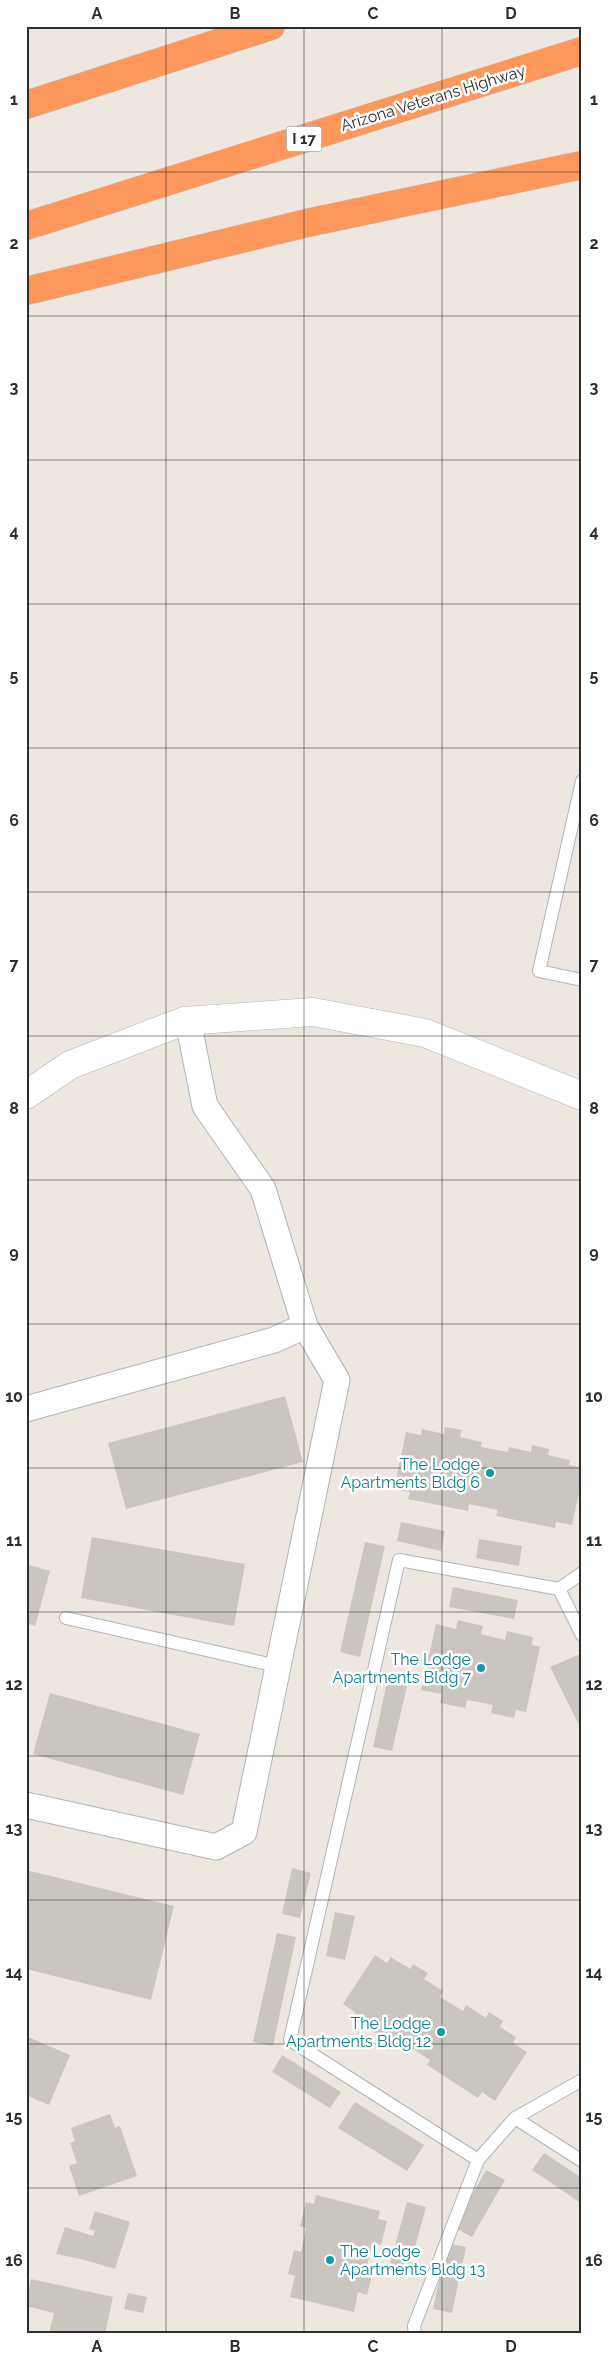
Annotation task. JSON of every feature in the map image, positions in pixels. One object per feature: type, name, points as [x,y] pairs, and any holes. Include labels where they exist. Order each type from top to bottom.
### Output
[{"type":"highway","points":[[26,105],[271,26]]},
{"type":"highway","name":"Arizona Veterans Highway","points":[[26,226],[582,51]]},
{"type":"highway","points":[[26,291],[307,223],[582,165]]},
{"type":"street","points":[[26,1095],[70,1065],[188,1021],[313,1012],[425,1033],[582,1096]]},
{"type":"street","points":[[26,1805],[216,1847],[244,1832],[337,1380],[305,1326],[263,1189],[205,1106],[188,1021]]},
{"type":"street","points":[[26,1409],[274,1340],[305,1326]]},
{"type":"lane","points":[[582,781],[539,971],[582,980]]},
{"type":"lane","points":[[478,2160],[290,2040],[399,1560],[559,1589],[582,1572]]},
{"type":"lane","points":[[559,1589],[582,1635]]},
{"type":"lane","points":[[66,1618],[277,1666]]},
{"type":"lane","points":[[415,2334],[414,2326],[478,2160],[515,2118],[582,2080]]},
{"type":"lane","points":[[515,2118],[582,2161]]},
{"type":"building","points":[[285,1396],[303,1462],[126,1509],[108,1443]]},
{"type":"building","name":"The Lodge Apartments Bldg 6","points":[[445,1427],[462,1430],[460,1437],[482,1442],[481,1447],[508,1452],[509,1447],[531,1452],[532,1445],[549,1449],[548,1455],[570,1460],[569,1465],[582,1468],[582,1479],[572,1525],[556,1522],[555,1528],[496,1516],[498,1510],[469,1504],[468,1511],[408,1499],[410,1492],[394,1489],[406,1432],[421,1435],[422,1429],[444,1434]]},
{"type":"building","points":[[401,1522],[445,1531],[441,1551],[397,1541]]},
{"type":"building","points":[[92,1537],[245,1564],[234,1626],[81,1598]]},
{"type":"building","points":[[479,1539],[522,1546],[519,1566],[476,1558]]},
{"type":"building","points":[[365,1542],[385,1546],[360,1657],[340,1652]]},
{"type":"building","points":[[26,1564],[50,1571],[35,1626],[26,1623]]},
{"type":"building","points":[[453,1587],[518,1600],[514,1619],[449,1607]]},
{"type":"building","name":"The Lodge Apartments Bldg 7","points":[[458,1620],[483,1626],[481,1634],[505,1640],[507,1631],[533,1637],[532,1645],[540,1647],[526,1712],[516,1710],[514,1718],[491,1713],[493,1705],[467,1700],[465,1708],[440,1703],[442,1694],[421,1690],[436,1624],[456,1629]]},
{"type":"building","points":[[578,1655],[582,1662],[582,1731],[550,1667]]},
{"type":"building","points":[[387,1682],[407,1686],[392,1751],[373,1747]]},
{"type":"building","points":[[50,1693],[200,1734],[183,1795],[33,1754]]},
{"type":"building","points":[[292,1868],[311,1873],[300,1918],[282,1914]]},
{"type":"building","points":[[26,1870],[174,1906],[151,2000],[26,1969]]},
{"type":"building","points":[[335,1912],[355,1916],[345,1960],[326,1956]]},
{"type":"building","points":[[277,1933],[296,1937],[273,2046],[253,2042]]},
{"type":"building","name":"The Lodge Apartments Bldg 12","points":[[375,1955],[387,1963],[391,1957],[410,1969],[413,1964],[428,1973],[424,1979],[443,1991],[440,1997],[463,2011],[466,2005],[486,2018],[489,2012],[503,2021],[500,2027],[516,2037],[513,2043],[527,2052],[495,2101],[482,2092],[478,2098],[427,2065],[430,2060],[407,2045],[403,2051],[352,2018],[356,2013],[343,2004]]},
{"type":"building","points":[[26,2036],[70,2055],[49,2105],[26,2095]]},
{"type":"building","points":[[282,2055],[341,2092],[330,2108],[272,2072]]},
{"type":"building","points":[[355,2102],[424,2145],[407,2171],[338,2128]]},
{"type":"building","points":[[110,2114],[115,2128],[120,2126],[137,2176],[79,2196],[69,2166],[77,2163],[70,2143],[75,2141],[71,2128]]},
{"type":"building","points":[[544,2153],[582,2178],[582,2204],[532,2170]]},
{"type":"building","points":[[486,2170],[505,2180],[472,2237],[454,2227]]},
{"type":"building","name":"The Lodge Apartments Bldg 13","points":[[316,2195],[380,2211],[378,2219],[387,2221],[381,2245],[373,2243],[366,2269],[373,2271],[367,2295],[358,2292],[354,2312],[290,2297],[295,2276],[288,2274],[294,2250],[301,2252],[306,2228],[300,2226],[306,2202],[314,2204]]},
{"type":"building","points":[[407,2202],[426,2207],[408,2273],[389,2267]]},
{"type":"building","points":[[95,2211],[130,2222],[115,2269],[56,2254],[65,2227],[93,2236],[95,2231],[89,2229]]},
{"type":"building","points":[[447,2243],[466,2247],[452,2313],[433,2309]]},
{"type":"building","points":[[31,2279],[113,2297],[105,2334],[49,2334],[54,2313],[26,2306]]},
{"type":"building","points":[[128,2293],[147,2297],[143,2313],[124,2309]]},
{"type":"place","name":"The Lodge Apartments Bldg 6","points":[[490,1473]]},
{"type":"place","name":"The Lodge Apartments Bldg 7","points":[[481,1668]]},
{"type":"place","name":"The Lodge Apartments Bldg 12","points":[[441,2032]]},
{"type":"place","name":"The Lodge Apartments Bldg 13","points":[[330,2260]]}]
